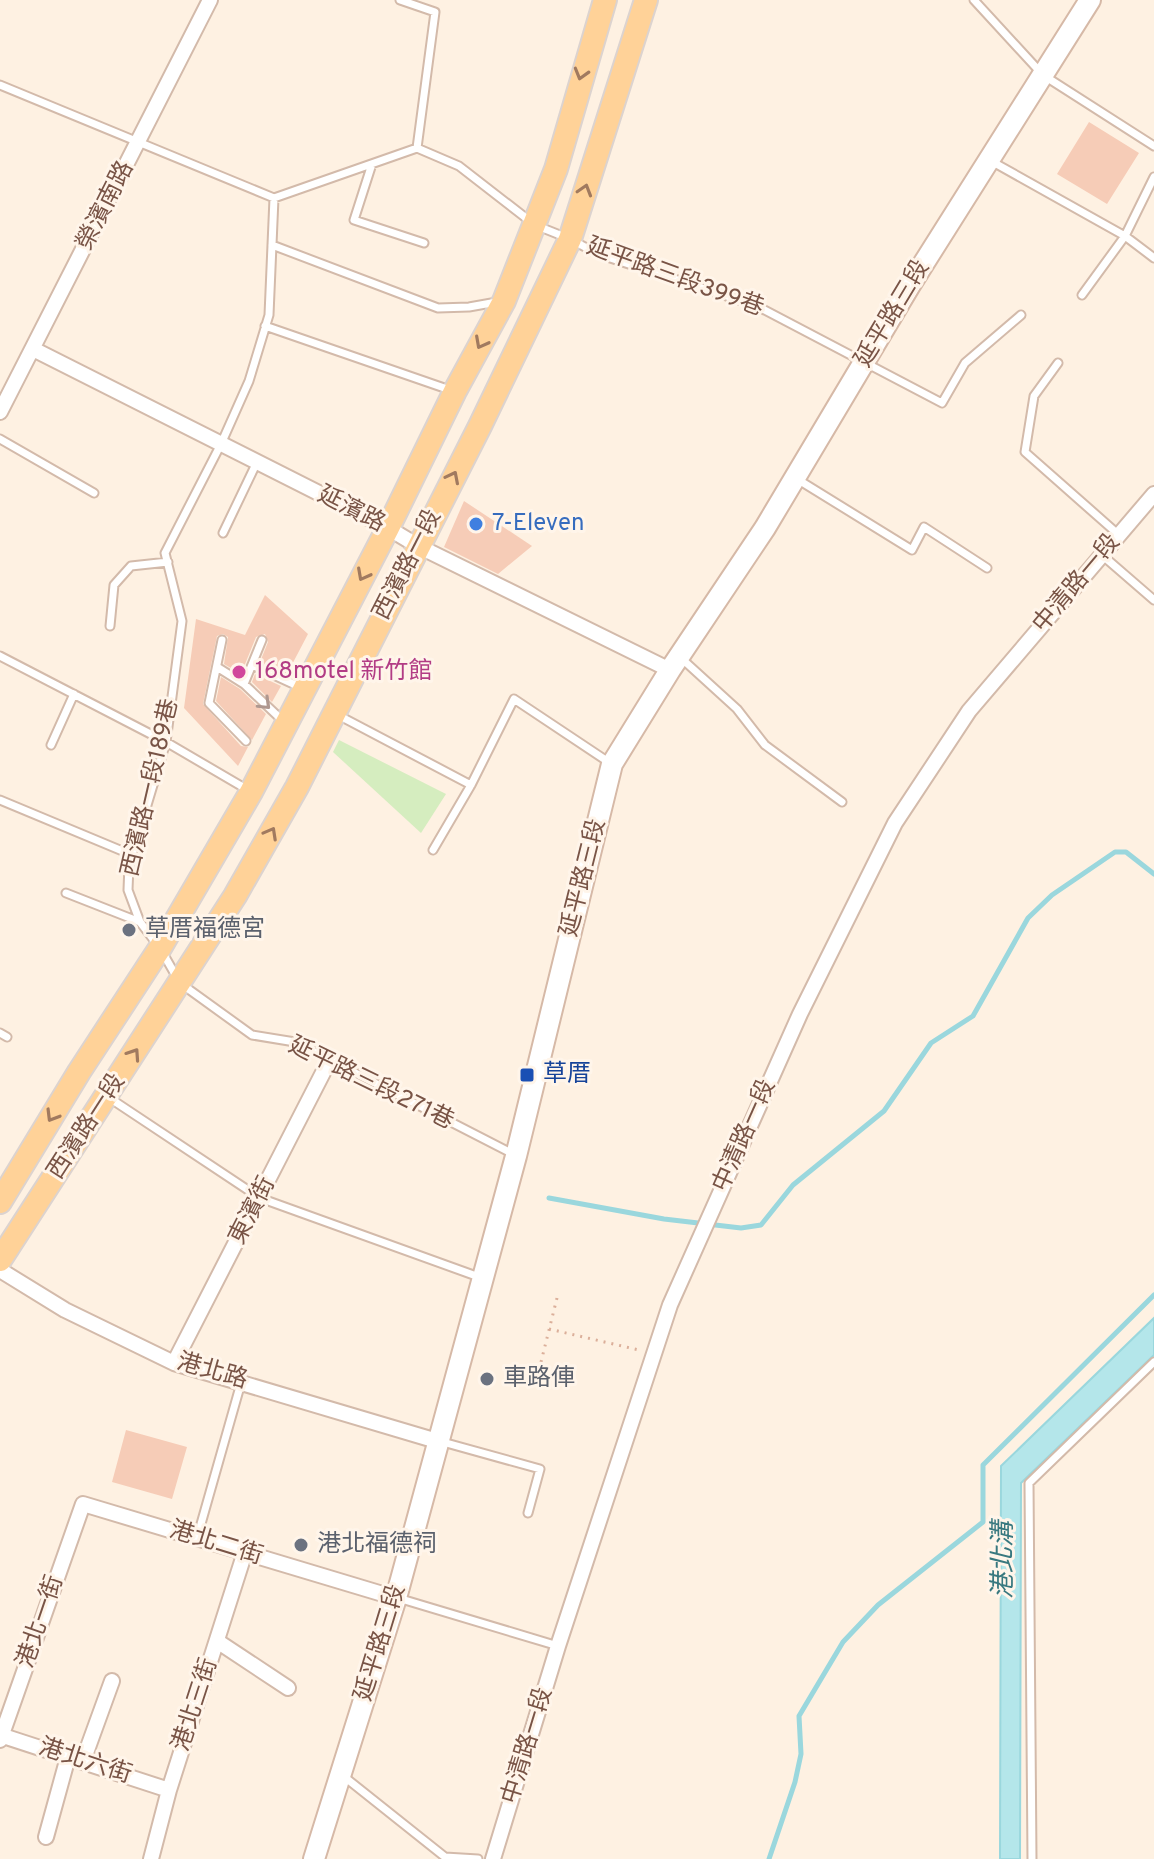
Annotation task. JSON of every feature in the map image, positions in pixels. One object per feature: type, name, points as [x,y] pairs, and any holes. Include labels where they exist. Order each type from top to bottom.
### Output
[{"type":"main road","name":"西濱路一段","points":[[0,1202],[79,1072],[160,948],[251,792],[504,301],[556,169],[605,0]]},
{"type":"main road","name":"西濱路一段","points":[[0,1260],[243,883],[297,787],[480,426],[570,239],[646,0]]},
{"type":"street","name":"榮濱南路","points":[[0,412],[210,0]]},
{"type":"street","name":"延平路三段","points":[[314,1859],[396,1598],[516,1156],[612,764],[765,528],[863,364],[1090,0]]},
{"type":"street","name":"延濱路","points":[[33,349],[418,546],[675,663]]},
{"type":"street","name":"中清路一段","points":[[493,1859],[558,1646],[670,1305],[800,1014],[895,823],[969,711],[1154,494]]},
{"type":"street","name":"東濱街","points":[[174,1363],[330,1059]]},
{"type":"street","name":"港北路","points":[[0,1270],[65,1310],[174,1363],[437,1441]]},
{"type":"street","name":"港北二街","points":[[83,1504],[396,1598]]},
{"type":"street","name":"港北一街","points":[[0,1737],[83,1504]]},
{"type":"street","name":"港北三街","points":[[151,1859],[169,1790],[245,1552]]},
{"type":"street","points":[[217,1641],[288,1688]]},
{"type":"street","points":[[46,1837],[76,1759],[112,1681]]},
{"type":"street","name":"港北六街","points":[[0,1737],[169,1790]]},
{"type":"lane","points":[[400,0],[435,12]]},
{"type":"lane","points":[[0,85],[274,198],[417,148],[438,0]]},
{"type":"lane","points":[[974,0],[1043,75],[1154,146]]},
{"type":"lane","name":"延平路三段399巷","points":[[417,148],[459,166],[535,225],[598,254],[757,306],[942,403],[965,363],[1021,315]]},
{"type":"lane","points":[[990,159],[1125,236],[1154,258]]},
{"type":"lane","points":[[372,164],[354,220],[424,243]]},
{"type":"lane","points":[[1082,295],[1125,236],[1154,177]]},
{"type":"lane","points":[[110,626],[114,585],[122,575],[131,566],[168,562],[165,553],[221,444],[249,381],[269,315],[274,198]]},
{"type":"lane","points":[[272,245],[438,308],[504,301]]},
{"type":"lane","points":[[265,326],[455,391]]},
{"type":"lane","points":[[1058,363],[1034,396],[1025,452],[1119,535]]},
{"type":"lane","points":[[0,439],[94,493]]},
{"type":"lane","points":[[223,533],[257,462]]},
{"type":"lane","points":[[795,478],[912,550],[924,527],[987,568]]},
{"type":"lane","points":[[1102,555],[1154,600]]},
{"type":"lane","name":"西濱路一段189巷","points":[[160,948],[140,922],[128,890],[132,855],[166,742],[182,621],[168,562]]},
{"type":"lane","points":[[222,640],[209,703],[246,741]]},
{"type":"lane","points":[[244,684],[262,640]]},
{"type":"lane","points":[[0,656],[166,742],[251,792]]},
{"type":"lane","points":[[675,663],[737,709],[765,745],[842,802]]},
{"type":"lane","points":[[252,665],[304,689]]},
{"type":"lane","points":[[217,667],[244,684],[286,724]]},
{"type":"lane","points":[[51,745],[74,694]]},
{"type":"lane","points":[[433,850],[471,785],[514,699],[612,764]]},
{"type":"lane","points":[[334,713],[471,785]]},
{"type":"lane","points":[[0,800],[132,855]]},
{"type":"lane","points":[[66,893],[140,922]]},
{"type":"lane","name":"延平路三段271巷","points":[[160,948],[180,983],[252,1035],[295,1042],[516,1156]]},
{"type":"lane","points":[[106,1095],[260,1198],[483,1278]]},
{"type":"lane","points":[[1032,1859],[1029,1483],[1154,1362]]},
{"type":"lane","points":[[197,1538],[242,1381]]},
{"type":"lane","points":[[437,1441],[540,1469],[528,1513]]},
{"type":"lane","points":[[396,1598],[558,1646]]},
{"type":"lane","points":[[341,1774],[445,1857],[478,1859]]},
{"type":"path","points":[[541,1362],[557,1298]]},
{"type":"path","points":[[549,1329],[655,1353]]},
{"type":"green space","points":[[339,740],[446,794],[421,833],[333,752]]},
{"type":"water","name":"港北溝","points":[[1154,1318],[1154,1355],[1021,1483],[1020,1859],[1000,1859],[1001,1466]]},
{"type":"building","points":[[1089,122],[1139,153],[1107,204],[1057,174]]},
{"type":"building","name":"7-Eleven","points":[[464,501],[532,546],[498,574],[444,547]]},
{"type":"building","points":[[265,595],[308,634],[287,674],[260,662],[268,642],[265,634],[256,637],[241,674],[224,664],[228,637],[223,634],[217,636],[203,704],[241,746],[248,747],[238,766],[184,708],[196,619],[245,635]]},
{"type":"building","points":[[255,674],[281,686],[272,702],[252,682]]},
{"type":"building","points":[[221,677],[240,689],[266,714],[252,740],[216,701]]},
{"type":"building","points":[[126,1430],[187,1447],[172,1499],[112,1482]]},
{"type":"waterway","points":[[549,1198],[664,1219],[741,1228],[761,1225],[793,1185],[884,1111],[931,1043],[973,1016],[1028,918],[1052,895],[1115,852],[1126,852],[1154,874]]},
{"type":"waterway","points":[[769,1859],[795,1782],[801,1754],[799,1716],[843,1642],[878,1605],[983,1522],[983,1465],[1154,1295]]},
{"type":"place","name":"7-Eleven","points":[[476,524]]},
{"type":"place","name":"168motel 新竹館","points":[[239,672]]},
{"type":"place","name":"草厝福德宮","points":[[129,930]]},
{"type":"place","name":"草厝","points":[[527,1075]]},
{"type":"place","name":"車路俥","points":[[487,1379]]},
{"type":"place","name":"港北福德祠","points":[[301,1545]]}]
